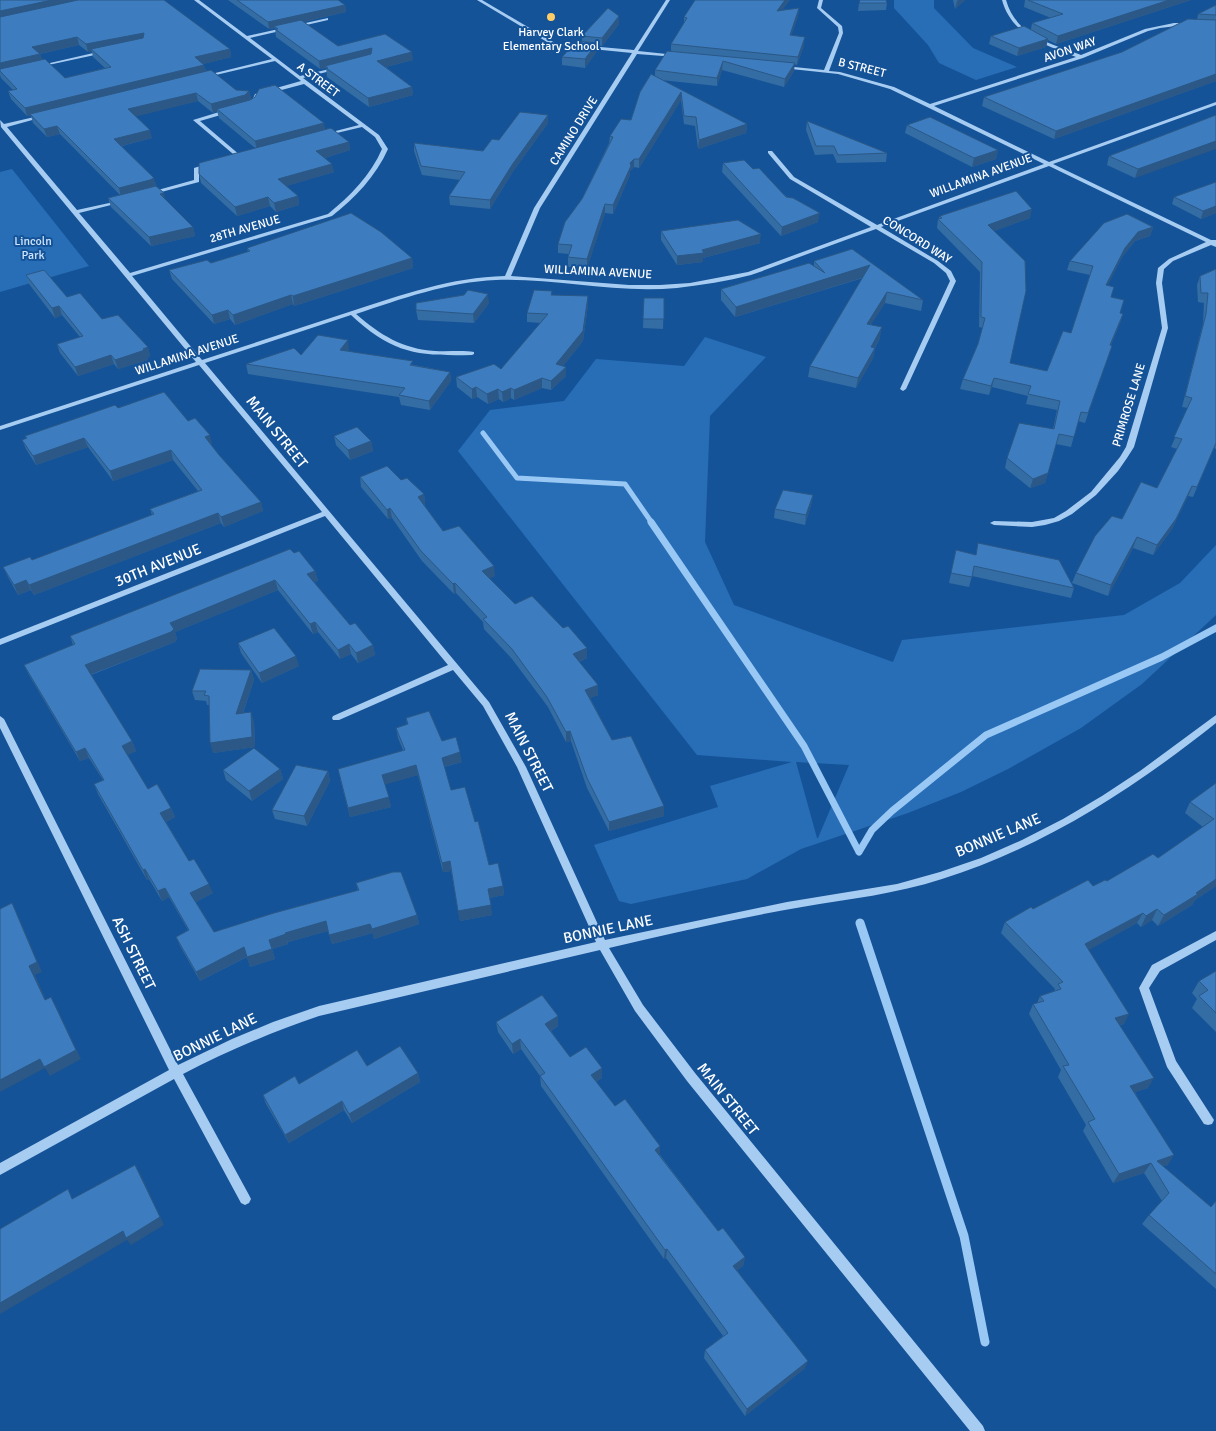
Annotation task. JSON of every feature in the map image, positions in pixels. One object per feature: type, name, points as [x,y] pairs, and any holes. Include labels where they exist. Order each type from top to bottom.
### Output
[{"type":"street","name":"A STREET","points":[[196,0],[377,136],[385,149],[382,160],[357,189]]},
{"type":"street","points":[[479,0],[554,44],[680,56]]},
{"type":"street","name":"CAMINO DRIVE","points":[[507,278],[537,208],[668,0]]},
{"type":"street","points":[[821,0],[820,11],[840,27],[842,33],[826,71]]},
{"type":"street","points":[[1004,0],[1016,26],[1026,33],[1081,57]]},
{"type":"street","points":[[245,38],[326,19]]},
{"type":"street","name":"AVON WAY","points":[[930,106],[1081,57],[1159,25],[1199,24]]},
{"type":"street","points":[[29,68],[105,51]]},
{"type":"street","points":[[202,78],[275,60]]},
{"type":"street","points":[[299,78],[343,66]]},
{"type":"street","name":"B STREET","points":[[776,66],[826,71],[884,85],[1214,242]]},
{"type":"street","points":[[240,108],[253,104],[258,95],[305,82]]},
{"type":"street","name":"WILLAMINA AVENUE","points":[[0,428],[352,313],[437,286],[460,281],[507,278],[630,287],[673,286],[718,281],[750,274],[1216,103]]},
{"type":"street","points":[[232,110],[196,120],[239,157]]},
{"type":"street","points":[[2,124],[47,115]]},
{"type":"street","name":"MAIN STREET","points":[[2,124],[130,275],[201,363],[486,704],[502,729],[602,944],[639,1008],[691,1077],[978,1431]]},
{"type":"street","points":[[315,138],[362,126]]},
{"type":"street","name":"CONCORD WAY","points":[[770,152],[792,178],[936,262],[949,272],[953,281],[903,389]]},
{"type":"street","points":[[230,160],[249,155]]},
{"type":"street","points":[[141,195],[197,181],[196,169],[213,164]]},
{"type":"street","name":"28TH AVENUE","points":[[130,275],[330,215],[342,206],[357,189]]},
{"type":"street","points":[[77,212],[132,198]]},
{"type":"street","name":"PRIMROSE LANE","points":[[994,523],[1031,524],[1046,523],[1059,519],[1086,499],[1122,461],[1130,447],[1165,328],[1159,283],[1161,268],[1171,260],[1214,242]]},
{"type":"street","points":[[352,313],[382,339],[399,348],[435,354],[472,353]]},
{"type":"street","name":"30TH AVENUE","points":[[0,642],[326,513]]},
{"type":"street","points":[[336,718],[453,666]]},
{"type":"street","name":"BONNIE LANE","points":[[0,1169],[176,1072],[274,1025],[319,1011],[602,944],[757,912],[896,888],[990,858],[1091,808],[1145,773],[1216,718]]},
{"type":"street","name":"ASH STREET","points":[[0,719],[176,1072],[245,1199]]},
{"type":"street","points":[[1208,1120],[1171,1063],[1144,988],[1156,968],[1216,935]]},
{"type":"green space","points":[[894,0],[934,0],[934,8],[973,48],[1017,67],[976,80],[939,63],[928,45],[894,8]]},
{"type":"green space","name":"Lincoln Park","points":[[12,169],[89,266],[0,292],[0,172]]},
{"type":"green space","points":[[705,337],[766,357],[710,416],[705,542],[734,605],[893,662],[902,640],[1124,615],[1180,583],[1216,545],[1216,615],[1142,684],[1081,728],[1008,769],[961,792],[908,813],[801,849],[747,879],[631,904],[619,901],[594,845],[718,807],[710,786],[792,762],[697,755],[458,451],[490,410],[564,401],[596,359],[684,366]],"holes":[[[796,762],[849,765],[818,838],[817,838]]]},
{"type":"building","points":[[0,0],[52,0],[0,11]]},
{"type":"building","points":[[78,0],[164,0],[230,49],[195,57],[204,65],[25,108],[8,91],[17,89],[0,69],[45,59],[65,78],[111,67],[91,49],[143,38],[144,33],[86,44],[77,37],[32,47],[40,54],[0,63],[0,17]]},
{"type":"building","points":[[237,0],[338,0],[345,5],[268,22]]},
{"type":"building","points":[[695,0],[785,0],[777,11],[799,8],[790,35],[805,37],[798,57],[671,44],[687,18],[684,17]]},
{"type":"building","points":[[860,0],[886,0],[887,3],[859,3]]},
{"type":"building","points":[[1028,0],[1169,0],[1058,36],[1032,23],[1063,14]]},
{"type":"building","points":[[1216,5],[1216,15],[1198,14]]},
{"type":"building","points":[[608,8],[619,16],[602,38],[582,36]]},
{"type":"building","points":[[1188,19],[1216,20],[1216,74],[1056,131],[984,97],[1122,52]]},
{"type":"building","points":[[301,20],[338,46],[385,34],[412,52],[377,61],[412,87],[368,98],[325,66],[371,54],[372,48],[319,61],[275,29],[278,29],[274,26]]},
{"type":"building","points":[[1024,26],[1048,39],[1019,48],[991,36]]},
{"type":"building","points":[[577,41],[597,43],[585,59],[562,57]]},
{"type":"building","points":[[667,51],[795,63],[785,79],[723,61],[717,78],[655,70]]},
{"type":"building","points":[[211,70],[236,90],[249,91],[245,95],[211,104],[196,93],[128,109],[150,130],[114,139],[154,178],[119,188],[57,126],[44,129],[30,114]]},
{"type":"building","points":[[651,74],[747,124],[699,140],[696,117],[684,116],[681,92],[639,159],[634,159],[630,163],[631,166],[613,205],[605,204],[587,259],[568,257],[572,245],[558,244],[565,222],[582,199],[613,137],[610,136],[621,119],[631,120],[640,92]]},
{"type":"building","points":[[275,85],[324,123],[255,141],[217,109],[250,100],[255,97],[259,89]]},
{"type":"building","points":[[520,112],[548,115],[512,165],[490,200],[449,196],[465,172],[421,166],[414,143],[483,151],[492,139],[499,140]]},
{"type":"building","points":[[1216,115],[1216,141],[1138,169],[1109,156]]},
{"type":"building","points":[[930,117],[998,150],[974,158],[907,125]]},
{"type":"building","points":[[807,121],[887,153],[838,155],[834,146],[816,146]]},
{"type":"building","points":[[331,128],[349,142],[316,151],[332,164],[278,179],[298,196],[274,203],[268,197],[235,207],[199,174],[199,163]]},
{"type":"building","points":[[744,160],[753,169],[759,168],[786,197],[793,198],[820,213],[782,227],[723,163]]},
{"type":"building","points":[[1216,182],[1216,206],[1203,211],[1174,197]]},
{"type":"building","points":[[156,186],[164,193],[160,194],[193,227],[149,237],[108,198]]},
{"type":"building","points":[[1016,191],[1032,209],[988,225],[1025,261],[1026,291],[1010,363],[1047,371],[1063,331],[1071,333],[1093,266],[1070,261],[1104,223],[1127,214],[1153,227],[1138,232],[1125,248],[1106,285],[1114,287],[1111,297],[1124,300],[1120,313],[1123,314],[1110,345],[1112,346],[1088,413],[1081,412],[1074,437],[1059,434],[1048,473],[1033,479],[1007,458],[1019,423],[1054,429],[1060,401],[1028,394],[1031,386],[994,378],[991,386],[963,379],[978,344],[985,318],[981,317],[982,262],[938,219],[942,218],[940,216]]},
{"type":"building","points":[[351,213],[381,232],[412,258],[233,315],[228,310],[212,315],[169,270],[207,260],[211,263],[250,251],[247,248]]},
{"type":"building","points":[[738,220],[761,234],[702,250],[704,253],[677,256],[661,231]]},
{"type":"building","points":[[852,249],[923,300],[887,292],[867,324],[882,327],[871,347],[875,348],[858,378],[810,366],[870,265],[736,307],[721,289],[809,263],[825,273],[814,261]]},
{"type":"building","points":[[1216,269],[1216,443],[1197,487],[1192,486],[1176,519],[1157,545],[1137,537],[1111,585],[1076,573],[1095,536],[1112,516],[1122,519],[1141,482],[1157,488],[1182,439],[1174,437],[1192,398],[1185,396],[1206,314],[1208,293],[1201,293],[1200,276]]},
{"type":"building","points":[[44,270],[67,297],[80,293],[102,319],[118,315],[148,347],[143,349],[145,350],[115,360],[111,355],[75,367],[57,344],[83,336],[59,306],[52,308],[26,275]]},
{"type":"building","points":[[468,290],[488,294],[473,314],[416,310],[416,303],[464,295]]},
{"type":"building","points":[[534,290],[552,291],[551,295],[588,296],[583,331],[556,364],[566,367],[551,381],[542,378],[514,390],[511,388],[502,392],[498,389],[487,394],[476,387],[472,389],[456,377],[494,364],[501,369],[548,314],[527,313]]},
{"type":"building","points":[[644,298],[664,298],[664,319],[643,319]]},
{"type":"building","points":[[318,335],[348,340],[340,350],[413,361],[410,365],[450,372],[429,401],[399,395],[405,388],[246,364],[294,348],[301,355]]},
{"type":"building","points":[[164,392],[188,421],[195,418],[210,435],[205,437],[261,502],[221,517],[218,513],[29,585],[26,580],[14,585],[3,567],[30,557],[32,560],[154,514],[150,509],[202,490],[171,450],[110,471],[84,438],[33,456],[22,440],[27,438],[25,436],[115,405],[118,408]]},
{"type":"building","points":[[357,427],[371,441],[348,450],[334,436]]},
{"type":"building","points":[[387,466],[401,480],[407,478],[424,494],[418,497],[443,531],[459,526],[494,566],[482,571],[515,604],[532,596],[563,628],[568,626],[587,648],[573,654],[598,685],[585,690],[612,740],[631,736],[664,806],[609,822],[587,778],[570,731],[566,732],[547,697],[512,649],[483,619],[487,617],[421,551],[390,508],[387,510],[360,477]]},
{"type":"building","points":[[783,490],[813,495],[806,515],[775,509]]},
{"type":"building","points":[[978,543],[1059,560],[1074,588],[974,566],[972,577],[951,573],[956,550],[976,555]]},
{"type":"building","points":[[290,549],[294,553],[299,551],[315,571],[307,574],[350,625],[355,623],[373,645],[356,653],[349,644],[338,650],[315,622],[310,624],[275,580],[170,623],[174,629],[171,632],[85,665],[132,741],[122,746],[148,789],[157,784],[171,808],[160,813],[189,861],[194,859],[209,884],[190,893],[214,932],[274,913],[359,890],[356,883],[393,872],[401,872],[417,915],[372,929],[370,924],[329,935],[326,921],[285,933],[269,940],[272,949],[247,957],[244,947],[196,972],[176,937],[189,930],[165,888],[158,891],[145,869],[143,870],[94,784],[104,780],[85,748],[76,752],[24,665],[75,644],[70,636]]},
{"type":"building","points":[[274,628],[296,656],[259,673],[238,643]]},
{"type":"building","points":[[200,669],[251,670],[236,714],[251,712],[252,737],[210,743],[209,696],[204,695],[206,691],[192,691]]},
{"type":"building","points":[[429,711],[442,741],[456,737],[460,752],[442,758],[451,790],[465,787],[475,822],[478,821],[489,865],[498,863],[503,886],[488,889],[491,905],[458,911],[450,861],[442,863],[416,765],[382,775],[389,797],[348,808],[338,769],[405,750],[396,728],[408,724],[406,718]]},
{"type":"building","points":[[254,748],[280,769],[249,791],[223,770]]},
{"type":"building","points":[[296,765],[328,771],[304,816],[272,810]]},
{"type":"building","points":[[1216,783],[1216,879],[1196,893],[1198,894],[1164,915],[1157,909],[1146,916],[1143,913],[1085,944],[1129,1014],[1115,1018],[1154,1078],[1130,1086],[1174,1155],[1157,1161],[1211,1207],[1216,1201],[1216,1274],[1149,1215],[1169,1193],[1151,1163],[1119,1174],[1088,1122],[1095,1119],[1063,1066],[1069,1065],[1033,1004],[1044,1001],[1040,996],[1061,989],[1058,984],[1063,982],[1005,922],[1031,907],[1033,909],[1088,880],[1093,886],[1105,880],[1107,881],[1153,854],[1158,858],[1214,819],[1190,802]]},
{"type":"building","points":[[12,903],[37,962],[29,966],[45,1000],[51,997],[76,1050],[44,1067],[40,1059],[0,1080],[0,909]]},
{"type":"building","points":[[1216,971],[1216,1013],[1199,996],[1208,990],[1199,981]]},
{"type":"building","points":[[542,995],[558,1016],[545,1024],[570,1057],[586,1047],[602,1068],[591,1075],[615,1106],[625,1099],[660,1146],[655,1150],[718,1231],[723,1228],[745,1257],[733,1266],[808,1361],[747,1409],[705,1350],[728,1333],[667,1249],[665,1250],[540,1076],[545,1073],[520,1039],[512,1044],[496,1022]]},
{"type":"building","points":[[400,1046],[418,1073],[349,1114],[342,1101],[285,1135],[263,1095],[295,1076],[299,1084],[357,1050],[367,1066]]},
{"type":"building","points":[[135,1165],[160,1217],[126,1238],[123,1231],[0,1303],[0,1229],[68,1189],[72,1199]]},
{"type":"waterway","points":[[483,433],[517,478],[625,484],[652,523]]},
{"type":"waterway","points":[[651,522],[804,746],[859,852],[872,830],[892,811],[986,735],[1162,657],[1216,628]]},
{"type":"waterway","points":[[860,923],[964,1236],[985,1342]]},
{"type":"place","name":"Harvey Clark Elementary School","points":[[551,17]]}]
